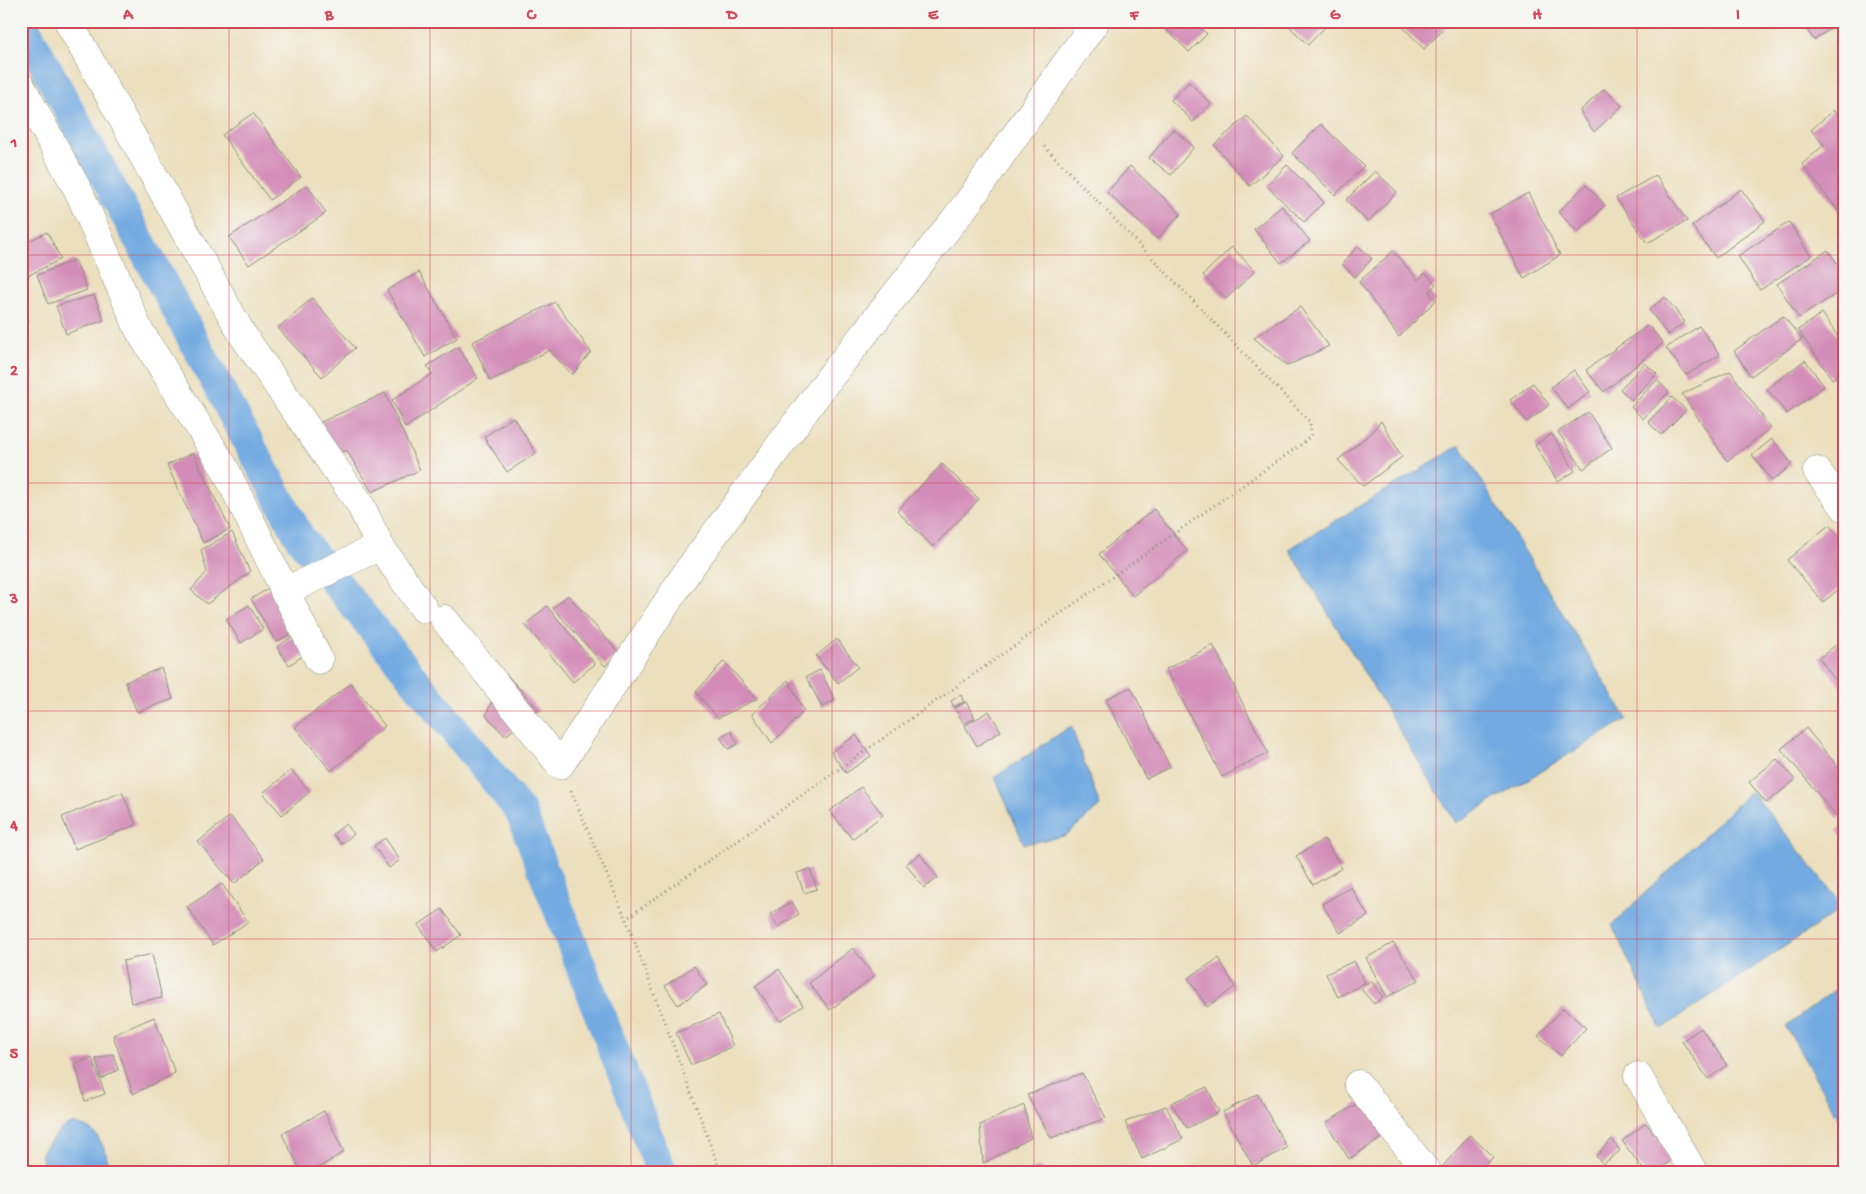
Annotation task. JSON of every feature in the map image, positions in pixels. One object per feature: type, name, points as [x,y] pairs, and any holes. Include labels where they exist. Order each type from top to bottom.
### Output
[{"type":"street","points":[[68,21],[242,334],[360,504],[380,546],[560,765],[689,569],[827,381],[966,205],[1096,21]]},
{"type":"street","points":[[21,86],[80,192],[139,330],[224,467],[319,660]]},
{"type":"street","points":[[1817,471],[1845,508]]},
{"type":"street","points":[[284,592],[380,546]]},
{"type":"street","points":[[1638,1076],[1694,1173]]},
{"type":"street","points":[[1358,1084],[1428,1173]]},
{"type":"path","points":[[626,919],[1311,435],[1310,422],[1023,124]]},
{"type":"path","points":[[560,765],[626,919],[720,1173]]},
{"type":"water","points":[[1460,445],[1627,719],[1456,823],[1289,549]]},
{"type":"water","points":[[1071,726],[1100,806],[1065,836],[1024,844],[995,777]]},
{"type":"water","points":[[1751,791],[1844,907],[1661,1029],[1612,925]]},
{"type":"water","points":[[1845,982],[1845,1129],[1786,1027]]},
{"type":"water","points":[[73,1123],[90,1130],[96,1135],[105,1150],[107,1173],[45,1173],[41,1153],[60,1130]]},
{"type":"building","points":[[1176,21],[1193,21],[1207,34],[1189,52],[1167,30]]},
{"type":"building","points":[[1288,21],[1319,21],[1325,27],[1308,45],[1286,23]]},
{"type":"building","points":[[1397,21],[1452,21],[1424,49]]},
{"type":"building","points":[[1801,21],[1841,21],[1814,40]]},
{"type":"building","points":[[1189,82],[1211,104],[1193,122],[1171,100]]},
{"type":"building","points":[[1604,89],[1622,106],[1594,132],[1580,111]]},
{"type":"building","points":[[1833,110],[1845,123],[1845,220],[1802,164],[1824,145],[1811,130]]},
{"type":"building","points":[[253,113],[301,177],[270,200],[222,135]]},
{"type":"building","points":[[1247,116],[1284,156],[1250,186],[1214,145]]},
{"type":"building","points":[[1321,124],[1364,166],[1335,195],[1292,153]]},
{"type":"building","points":[[1173,129],[1194,147],[1171,175],[1149,158]]},
{"type":"building","points":[[1287,165],[1324,202],[1304,222],[1267,186]]},
{"type":"building","points":[[1130,166],[1181,214],[1157,239],[1107,192]]},
{"type":"building","points":[[1375,171],[1397,192],[1368,222],[1346,200]]},
{"type":"building","points":[[1656,175],[1687,221],[1647,243],[1616,198]]},
{"type":"building","points":[[307,185],[326,213],[249,265],[229,237]]},
{"type":"building","points":[[1586,185],[1605,205],[1578,232],[1558,212]]},
{"type":"building","points":[[1741,189],[1765,221],[1716,258],[1692,226]]},
{"type":"building","points":[[1528,193],[1560,255],[1524,278],[1490,214]]},
{"type":"building","points":[[1282,206],[1310,241],[1281,263],[1254,229]]},
{"type":"building","points":[[1789,222],[1811,256],[1760,290],[1738,256]]},
{"type":"building","points":[[47,232],[61,259],[21,279],[21,245]]},
{"type":"building","points":[[1358,246],[1372,259],[1355,277],[1342,264]]},
{"type":"building","points":[[1232,247],[1255,271],[1226,299],[1203,275]]},
{"type":"building","points":[[1828,250],[1845,275],[1845,288],[1799,318],[1777,284]]},
{"type":"building","points":[[1393,251],[1418,280],[1425,273],[1436,284],[1429,292],[1436,300],[1399,337],[1359,282]]},
{"type":"building","points":[[75,260],[87,290],[48,304],[37,275]]},
{"type":"building","points":[[419,272],[457,338],[425,357],[387,290]]},
{"type":"building","points":[[94,295],[104,320],[66,334],[56,306]]},
{"type":"building","points":[[1665,297],[1685,322],[1668,335],[1649,310]]},
{"type":"building","points":[[312,298],[355,348],[322,377],[278,328]]},
{"type":"building","points":[[21,300],[29,321],[21,324]]},
{"type":"building","points":[[555,302],[591,352],[572,375],[550,350],[490,381],[472,342]]},
{"type":"building","points":[[1300,307],[1329,346],[1287,366],[1254,338]]},
{"type":"building","points":[[1822,313],[1845,347],[1845,370],[1832,379],[1798,330]]},
{"type":"building","points":[[1783,316],[1802,339],[1751,376],[1734,351]]},
{"type":"building","points":[[1648,325],[1663,343],[1604,392],[1586,370]]},
{"type":"building","points":[[1699,326],[1720,355],[1686,375],[1666,348]]},
{"type":"building","points":[[458,347],[478,378],[405,428],[392,400],[432,374],[427,366]]},
{"type":"building","points":[[1805,360],[1824,386],[1787,414],[1767,389]]},
{"type":"building","points":[[1645,363],[1657,374],[1631,400],[1620,389]]},
{"type":"building","points":[[1574,370],[1590,392],[1568,409],[1551,387]]},
{"type":"building","points":[[1730,371],[1771,428],[1727,461],[1682,394]]},
{"type":"building","points":[[1657,380],[1669,392],[1643,419],[1631,407]]},
{"type":"building","points":[[1533,383],[1549,405],[1527,422],[1510,400]]},
{"type":"building","points":[[385,393],[420,470],[372,492],[347,451],[334,452],[321,422]]},
{"type":"building","points":[[1672,397],[1686,410],[1661,435],[1648,422]]},
{"type":"building","points":[[1588,412],[1612,448],[1583,469],[1558,432]]},
{"type":"building","points":[[513,417],[536,453],[507,472],[484,437]]},
{"type":"building","points":[[1381,421],[1402,457],[1363,486],[1338,460],[1370,434]]},
{"type":"building","points":[[1552,434],[1575,471],[1558,482],[1535,445]]},
{"type":"building","points":[[1772,439],[1792,464],[1772,481],[1752,455]]},
{"type":"building","points":[[193,453],[230,529],[203,543],[167,465]]},
{"type":"building","points":[[942,464],[979,499],[933,547],[897,511]]},
{"type":"building","points":[[1154,509],[1187,551],[1133,596],[1099,554]]},
{"type":"building","points":[[1829,525],[1845,544],[1845,584],[1823,602],[1787,560]]},
{"type":"building","points":[[232,532],[250,572],[207,604],[191,590],[207,572],[201,550]]},
{"type":"building","points":[[271,587],[297,630],[276,642],[251,599]]},
{"type":"building","points":[[568,595],[619,653],[605,666],[553,608]]},
{"type":"building","points":[[249,605],[263,629],[241,643],[226,619]]},
{"type":"building","points":[[547,606],[595,664],[573,682],[525,625]]},
{"type":"building","points":[[297,633],[309,652],[289,665],[277,647]]},
{"type":"building","points":[[1845,638],[1845,688],[1842,689],[1819,658]]},
{"type":"building","points":[[837,639],[858,667],[838,683],[816,656]]},
{"type":"building","points":[[1213,645],[1268,753],[1222,777],[1166,669]]},
{"type":"building","points":[[724,661],[757,699],[718,718],[696,692]]},
{"type":"building","points":[[161,668],[173,699],[137,712],[125,682]]},
{"type":"building","points":[[820,670],[835,700],[822,707],[806,677]]},
{"type":"building","points":[[505,673],[539,710],[505,736],[486,715]]},
{"type":"building","points":[[788,680],[804,711],[772,743],[752,714]]},
{"type":"building","points":[[351,683],[385,726],[331,771],[295,727]]},
{"type":"building","points":[[1131,687],[1170,767],[1146,779],[1106,699]]},
{"type":"building","points":[[961,695],[964,702],[954,707],[951,701]]},
{"type":"building","points":[[966,702],[975,718],[964,724],[955,708]]},
{"type":"building","points":[[989,711],[1001,731],[977,746],[965,726]]},
{"type":"building","points":[[1806,728],[1845,776],[1845,812],[1838,818],[1781,749]]},
{"type":"building","points":[[731,731],[738,744],[728,749],[720,737]]},
{"type":"building","points":[[856,735],[871,756],[846,773],[831,752]]},
{"type":"building","points":[[1777,759],[1795,780],[1766,803],[1749,782]]},
{"type":"building","points":[[291,770],[310,792],[282,815],[263,793]]},
{"type":"building","points":[[861,787],[883,815],[852,839],[830,811]]},
{"type":"building","points":[[122,792],[136,825],[75,849],[62,817]]},
{"type":"building","points":[[230,816],[264,859],[234,884],[198,842]]},
{"type":"building","points":[[346,824],[354,834],[341,844],[333,834]]},
{"type":"building","points":[[1845,825],[1845,842],[1837,830]]},
{"type":"building","points":[[385,838],[400,860],[389,868],[374,846]]},
{"type":"building","points":[[1324,839],[1342,868],[1313,885],[1296,856]]},
{"type":"building","points":[[920,854],[938,878],[924,888],[906,864]]},
{"type":"building","points":[[810,869],[817,889],[804,893],[797,873]]},
{"type":"building","points":[[222,884],[248,922],[213,945],[187,907]]},
{"type":"building","points":[[1351,887],[1368,916],[1340,933],[1322,904]]},
{"type":"building","points":[[792,902],[799,914],[778,927],[770,914]]},
{"type":"building","points":[[442,909],[461,935],[437,952],[418,925]]},
{"type":"building","points":[[1393,943],[1419,980],[1387,997],[1366,958]]},
{"type":"building","points":[[853,948],[874,976],[830,1010],[809,983]]},
{"type":"building","points":[[152,954],[162,998],[131,1003],[123,961]]},
{"type":"building","points":[[1219,958],[1235,987],[1207,1007],[1188,978]]},
{"type":"building","points":[[1354,961],[1365,983],[1338,997],[1326,974]]},
{"type":"building","points":[[694,966],[707,985],[678,1005],[665,986]]},
{"type":"building","points":[[779,969],[803,1006],[780,1021],[755,986]]},
{"type":"building","points":[[1371,981],[1383,997],[1374,1004],[1361,989]]},
{"type":"building","points":[[1563,1008],[1586,1028],[1561,1056],[1538,1036]]},
{"type":"building","points":[[719,1014],[733,1046],[691,1065],[676,1033]]},
{"type":"building","points":[[154,1017],[175,1073],[133,1094],[113,1035]]},
{"type":"building","points":[[1701,1028],[1727,1065],[1708,1079],[1682,1041]]},
{"type":"building","points":[[113,1054],[118,1070],[101,1079],[96,1059]]},
{"type":"building","points":[[92,1058],[105,1094],[85,1101],[75,1063]]},
{"type":"building","points":[[1082,1073],[1106,1118],[1051,1138],[1027,1095]]},
{"type":"building","points":[[1207,1087],[1219,1112],[1187,1128],[1171,1103]]},
{"type":"building","points":[[1257,1094],[1287,1148],[1253,1166],[1223,1112]]},
{"type":"building","points":[[1366,1098],[1388,1134],[1349,1159],[1326,1123]]},
{"type":"building","points":[[1024,1105],[1031,1138],[983,1163],[980,1125]]},
{"type":"building","points":[[1166,1106],[1183,1139],[1142,1159],[1125,1122]]},
{"type":"building","points":[[324,1111],[344,1152],[310,1173],[302,1173],[282,1134]]},
{"type":"building","points":[[1646,1123],[1673,1159],[1656,1173],[1646,1173],[1622,1141]]},
{"type":"building","points":[[1470,1135],[1493,1157],[1479,1173],[1437,1173]]},
{"type":"building","points":[[1612,1139],[1620,1151],[1603,1164],[1596,1156]]},
{"type":"building","points":[[1041,1166],[1045,1173],[1028,1173]]},
{"type":"waterway","points":[[21,21],[300,538],[520,811],[662,1173]]}]
